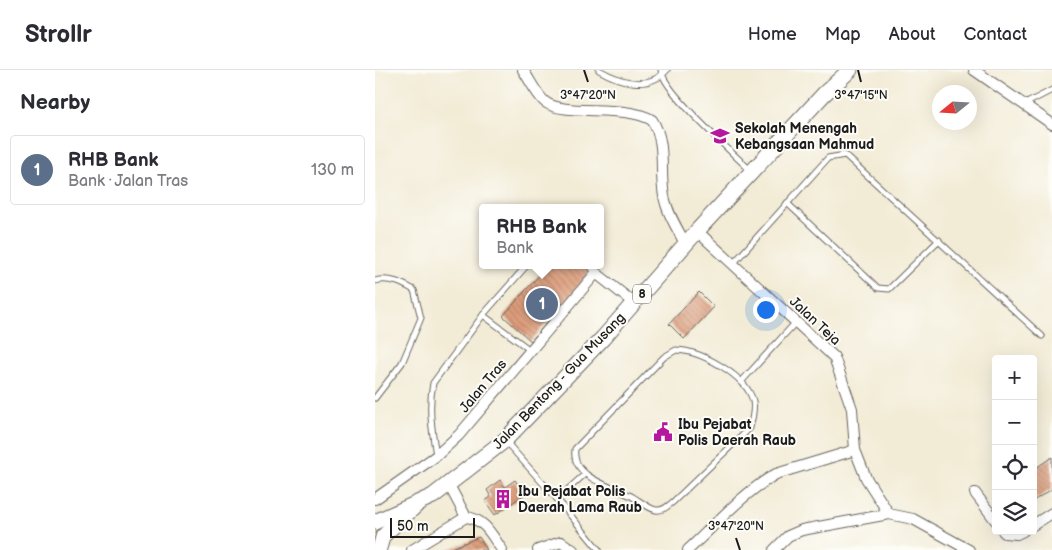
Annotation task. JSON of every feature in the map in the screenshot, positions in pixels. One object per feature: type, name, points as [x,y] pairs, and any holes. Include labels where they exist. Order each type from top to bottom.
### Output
[{"type":"main road","name":"Jalan Bentong - Gua Musang","points":[[421,503],[449,485],[505,440],[634,303],[697,231],[824,94],[850,70]]},
{"type":"main road","name":"8","points":[[375,522],[421,503]]},
{"type":"main road","points":[[379,550],[383,536],[421,503]]},
{"type":"street","points":[[523,70],[541,97],[554,106],[628,112],[651,120],[660,140],[664,196],[686,245]]},
{"type":"street","points":[[973,70],[1052,124]]},
{"type":"street","name":"Jalan Teja","points":[[697,231],[732,266],[834,357],[852,409],[855,450],[866,478],[889,514]]},
{"type":"street","points":[[593,269],[634,303]]},
{"type":"street","name":"Jalan Tras","points":[[375,499],[436,456],[472,420],[531,351],[593,269]]},
{"type":"street","points":[[688,550],[751,491],[776,474],[855,450]]},
{"type":"street","points":[[449,485],[466,517]]},
{"type":"street","points":[[975,493],[992,516]]},
{"type":"street","points":[[1037,522],[1052,513]]},
{"type":"street","points":[[773,550],[788,536],[803,530],[889,514],[913,519],[969,550]]},
{"type":"street","points":[[412,550],[466,517],[475,518],[484,524],[502,550]]},
{"type":"street","points":[[538,550],[561,542],[573,550]]},
{"type":"lane","points":[[599,70],[611,78],[629,83],[644,83],[667,70]]},
{"type":"lane","points":[[661,73],[674,93],[752,173]]},
{"type":"lane","points":[[1024,104],[1052,90]]},
{"type":"lane","points":[[732,266],[828,158],[845,155],[1042,336]]},
{"type":"lane","points":[[787,203],[878,288],[884,290],[889,289],[939,240]]},
{"type":"lane","points":[[436,456],[431,425],[433,383],[483,315],[523,269]]},
{"type":"lane","points":[[375,281],[381,279],[401,282],[414,290],[421,318],[402,362],[375,398]]},
{"type":"lane","points":[[483,315],[531,351]]},
{"type":"lane","points":[[741,382],[796,322]]},
{"type":"lane","points":[[676,350],[684,350],[713,361],[741,382],[749,391],[753,402],[753,416],[750,428],[668,507],[655,510],[630,495],[612,489],[585,474],[576,459],[575,448],[664,357],[676,350]]},
{"type":"lane","points":[[505,440],[599,550]]},
{"type":"lane","points":[[557,499],[585,474]]},
{"type":"building","points":[[544,269],[590,269],[592,271],[531,341],[503,316]]},
{"type":"building","points":[[699,292],[714,307],[684,339],[669,324]]},
{"type":"building","points":[[1052,457],[1052,489],[1037,498],[1037,490],[1037,467]]},
{"type":"building","name":"Ibu Pejabat Polis Daerah Lama Raub","points":[[500,480],[505,487],[515,480],[525,494],[495,515],[485,501],[491,497],[487,490]]},
{"type":"building","points":[[479,537],[487,550],[447,550]]},
{"type":"place","name":"Sekolah Menengah Kebangsaan Mahmud","points":[[720,136]]},
{"type":"place","name":"RHB Bank","points":[[542,304]]},
{"type":"place","name":"Ibu Pejabat Polis Daerah Raub","points":[[663,432]]},
{"type":"place","name":"Ibu Pejabat Polis Daerah Lama Raub","points":[[503,499]]}]
